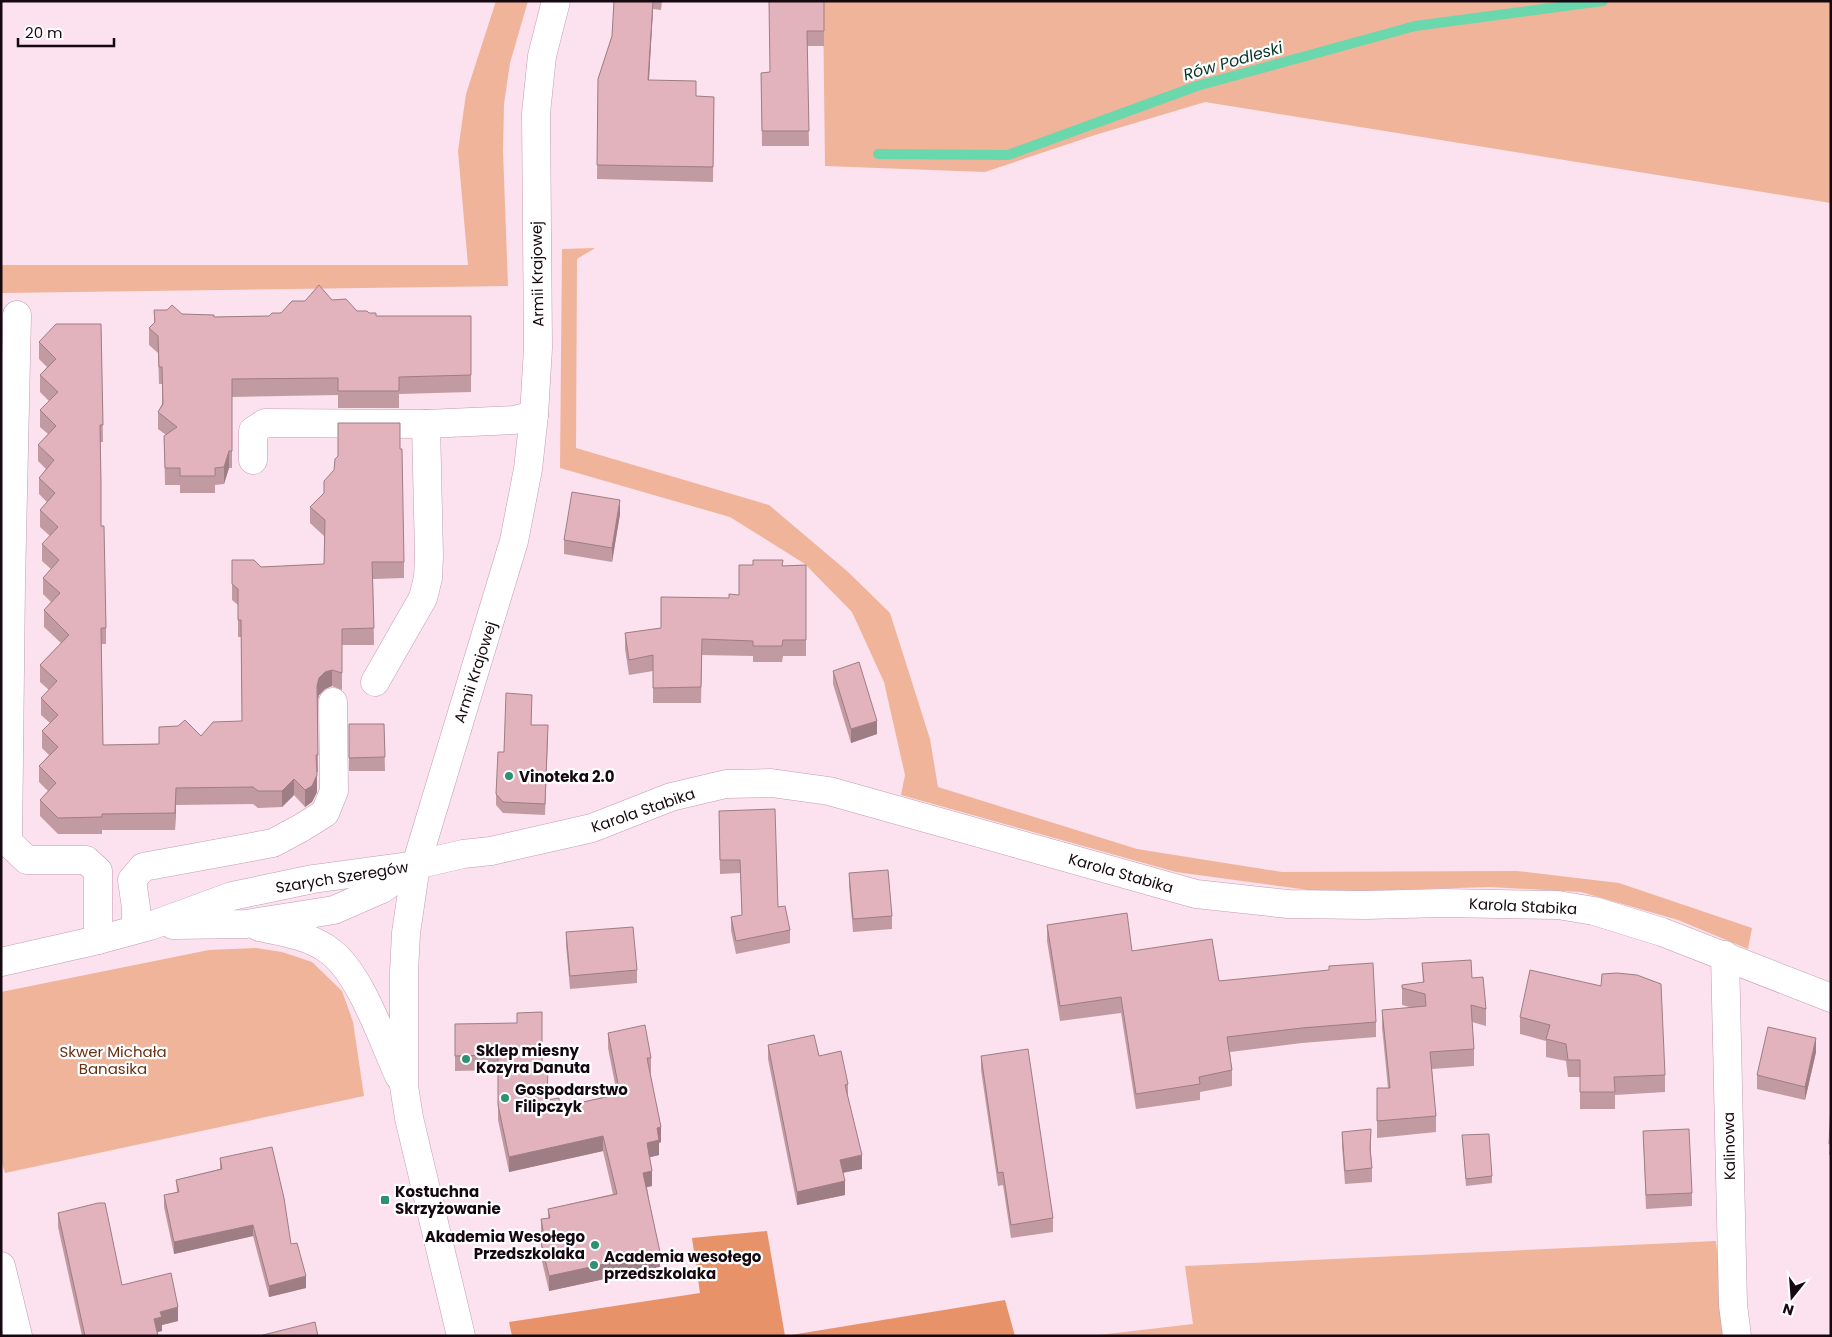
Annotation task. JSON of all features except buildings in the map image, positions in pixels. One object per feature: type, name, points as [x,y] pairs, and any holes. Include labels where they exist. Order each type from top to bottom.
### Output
[{"type":"street","name":"Armii Krajowej","points":[[461,1336],[409,1118],[404,1086],[405,941],[416,865],[514,541],[528,469],[534,415],[538,348],[536,113],[542,56],[556,1]]},
{"type":"street","points":[[17,315],[8,842],[27,860],[86,860],[98,871],[98,940]]},
{"type":"street","points":[[253,460],[253,431],[265,423],[426,424],[514,420],[534,415]]},
{"type":"street","points":[[374,682],[423,598],[428,578],[426,424]]},
{"type":"street","points":[[143,927],[136,908],[132,880],[142,866],[273,844],[325,813],[334,791],[333,702]]},
{"type":"street","name":"Karola Stabika","points":[[416,865],[463,854],[491,851],[592,828],[671,797],[726,784],[771,783],[828,792],[1196,894],[1288,904],[1366,905],[1443,903],[1558,905],[1594,911],[1654,929],[1726,955],[1831,998]]},
{"type":"street","name":"Szarych Szeregów","points":[[143,927],[246,924],[266,919],[334,910],[382,889],[416,865]]},
{"type":"street","name":"Szarych Szeregów","points":[[1,962],[98,940],[143,927],[232,896],[313,879],[416,865]]},
{"type":"street","name":"Szarych Szeregów","points":[[246,924],[283,931],[310,940],[331,952],[344,964],[360,988],[404,1086]]},
{"type":"street","name":"Kalinowa","points":[[1726,955],[1733,1305],[1737,1336]]},
{"type":"street","points":[[1,1266],[18,1336]]},
{"type":"green space","points":[[496,1],[528,1],[510,63],[504,104],[503,151],[508,286],[1,293],[1,265],[468,265],[458,151],[466,94]]},
{"type":"green space","points":[[823,1],[1831,1],[1831,203],[1205,102],[1095,135],[985,172],[825,166]]},
{"type":"green space","points":[[595,248],[577,259],[576,448],[769,505],[847,571],[890,613],[930,739],[938,787],[1137,849],[1282,872],[1517,871],[1619,883],[1752,928],[1748,949],[1678,920],[1581,892],[1490,887],[1323,892],[1176,872],[901,795],[905,775],[884,682],[852,612],[805,564],[730,517],[560,468],[562,249]]},
{"type":"green space","name":"Skwer Michała Banasika","points":[[256,948],[282,952],[312,962],[342,991],[353,1022],[364,1096],[5,1173],[1,1160],[1,992],[209,950]]},
{"type":"green space","points":[[1716,1241],[1726,1336],[1090,1336],[1193,1324],[1185,1266]]},
{"type":"shaded area","points":[[767,1231],[785,1336],[512,1336],[509,1322],[700,1293],[692,1238]]},
{"type":"shaded area","points":[[1005,1300],[1015,1336],[785,1336]]},
{"type":"waterway","name":"Rów Podleski","points":[[878,154],[1008,155],[1197,86],[1415,26],[1603,1]]},
{"type":"place","name":"Vinoteka 2.0","points":[[509,776]]},
{"type":"place","name":"Sklep miesny Kozyra Danuta","points":[[466,1059]]},
{"type":"place","name":"Gospodarstwo Filipczyk","points":[[505,1098]]},
{"type":"place","name":"Kostuchna Skrzyżowanie","points":[[385,1200]]},
{"type":"place","name":"Akademia Wesołego Przedszkolaka","points":[[595,1245]]},
{"type":"place","name":"Academia wesołego przedszkolaka","points":[[594,1265]]}]
